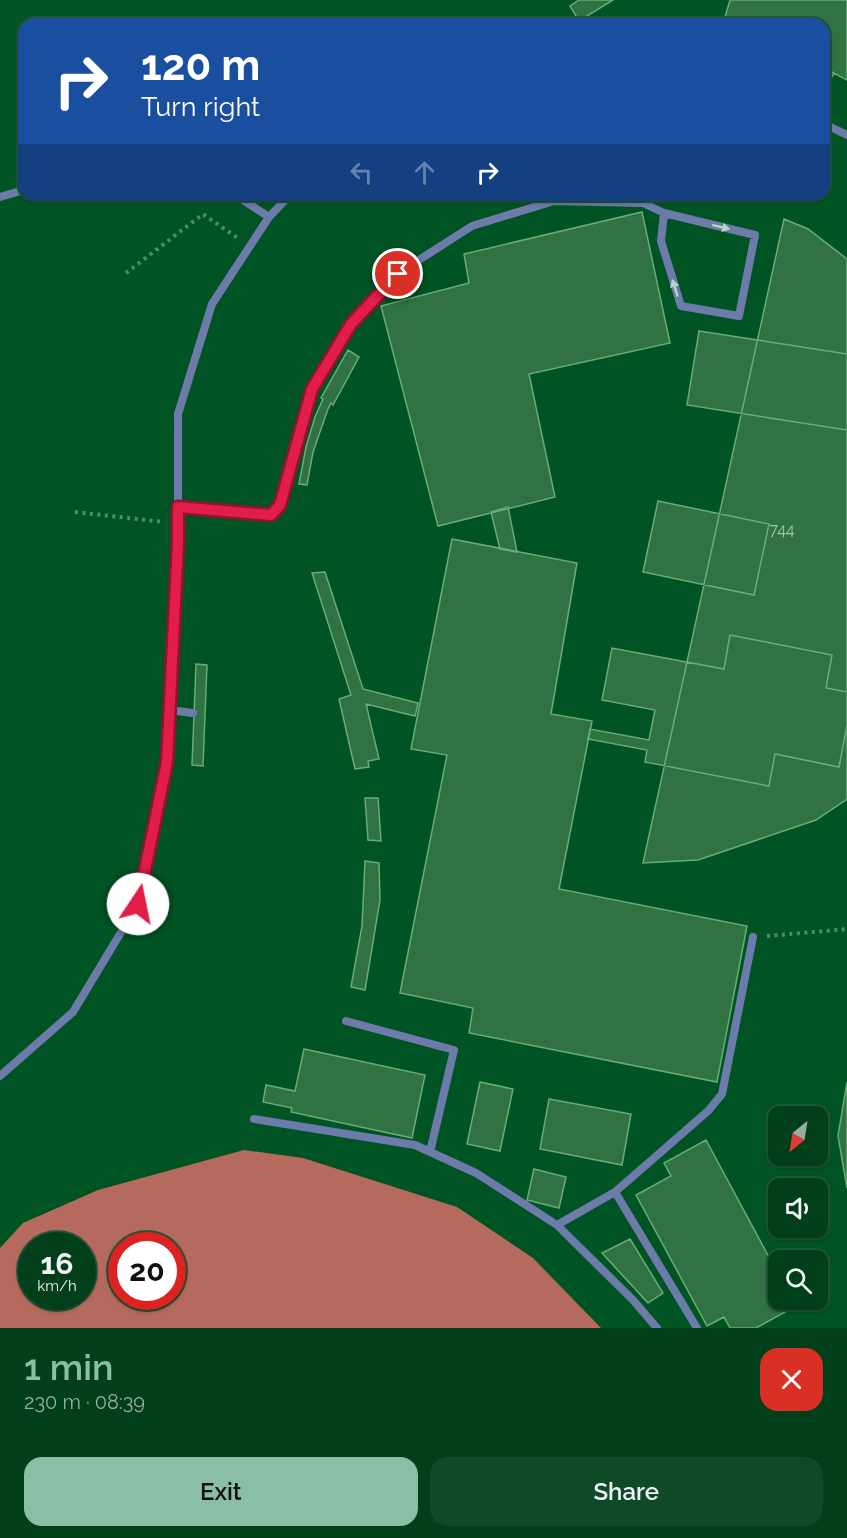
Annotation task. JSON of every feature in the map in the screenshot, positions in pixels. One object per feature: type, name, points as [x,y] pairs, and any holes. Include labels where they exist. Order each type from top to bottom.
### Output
[{"type":"lane","points":[[830,127],[847,135]]},
{"type":"lane","points":[[0,197],[18,192]]},
{"type":"lane","points":[[244,201],[269,217]]},
{"type":"lane","points":[[0,1076],[73,1012],[138,904],[167,762],[178,524],[178,414],[212,304],[269,217],[284,201]]},
{"type":"lane","points":[[178,507],[271,515],[280,505],[312,389],[351,324],[398,274],[472,226],[554,201],[643,203],[664,213],[755,235],[739,316],[681,306],[661,241],[664,213]]},
{"type":"lane","points":[[169,710],[193,713]]},
{"type":"lane","points":[[557,1225],[615,1192],[708,1111],[722,1094],[753,937]]},
{"type":"lane","points":[[346,1021],[454,1050],[430,1152]]},
{"type":"lane","points":[[254,1119],[415,1145],[477,1173],[557,1225],[633,1300],[657,1328]]},
{"type":"lane","points":[[615,1192],[697,1328]]},
{"type":"path","points":[[126,273],[203,214],[250,247]]},
{"type":"path","points":[[75,512],[178,524]]},
{"type":"path","points":[[753,937],[847,929]]},
{"type":"shaded area","points":[[244,1150],[303,1158],[457,1207],[533,1258],[601,1328],[0,1328],[0,1248],[23,1223],[98,1190]]},
{"type":"building","points":[[579,0],[613,0],[584,18],[577,18],[570,6]]},
{"type":"building","points":[[730,0],[847,0],[847,80],[830,71],[830,18],[725,18]]},
{"type":"building","points":[[642,212],[670,343],[529,374],[555,497],[438,526],[381,306],[469,283],[464,254]]},
{"type":"building","points":[[784,219],[808,229],[847,259],[847,799],[816,820],[698,860],[643,863]]},
{"type":"building","points":[[699,331],[847,354],[847,430],[687,405]]},
{"type":"building","points":[[348,350],[359,357],[333,405],[331,403],[328,409],[313,452],[307,485],[299,484],[306,447],[323,399],[321,398]]},
{"type":"building","points":[[658,501],[769,524],[754,595],[643,572]]},
{"type":"building","points":[[508,507],[517,552],[500,549],[491,512]]},
{"type":"building","points":[[452,539],[577,563],[551,714],[592,721],[559,889],[747,926],[717,1082],[469,1033],[473,1008],[400,993],[447,755],[411,749]]},
{"type":"building","points":[[325,572],[363,689],[418,703],[415,716],[366,704],[379,759],[368,761],[369,767],[355,769],[339,699],[351,695],[312,573]]},
{"type":"building","points":[[730,635],[832,655],[826,688],[847,692],[847,725],[839,767],[775,754],[769,786],[645,762],[647,750],[588,739],[590,729],[649,740],[655,710],[602,700],[612,648],[724,669]]},
{"type":"building","points":[[196,664],[207,665],[203,766],[192,765]]},
{"type":"building","points":[[365,798],[378,798],[381,841],[368,840]]},
{"type":"building","points":[[365,861],[379,863],[380,900],[365,990],[351,987],[362,926]]},
{"type":"building","points":[[304,1049],[425,1075],[412,1138],[291,1112],[292,1108],[263,1102],[266,1085],[295,1091]]},
{"type":"building","points":[[480,1082],[513,1089],[500,1151],[467,1144]]},
{"type":"building","points":[[847,1082],[847,1188],[838,1136]]},
{"type":"building","points":[[549,1099],[631,1114],[622,1165],[540,1149]]},
{"type":"building","points":[[706,1140],[768,1255],[768,1310],[789,1310],[756,1328],[730,1328],[724,1317],[707,1326],[636,1195],[671,1176],[664,1163]]},
{"type":"building","points":[[534,1169],[566,1177],[559,1208],[527,1200]]},
{"type":"building","points":[[630,1239],[663,1293],[648,1303],[602,1253]]},
{"type":"route","points":[[138,904],[167,762],[178,507],[271,515],[280,505],[312,389],[351,324],[398,274]]}]
